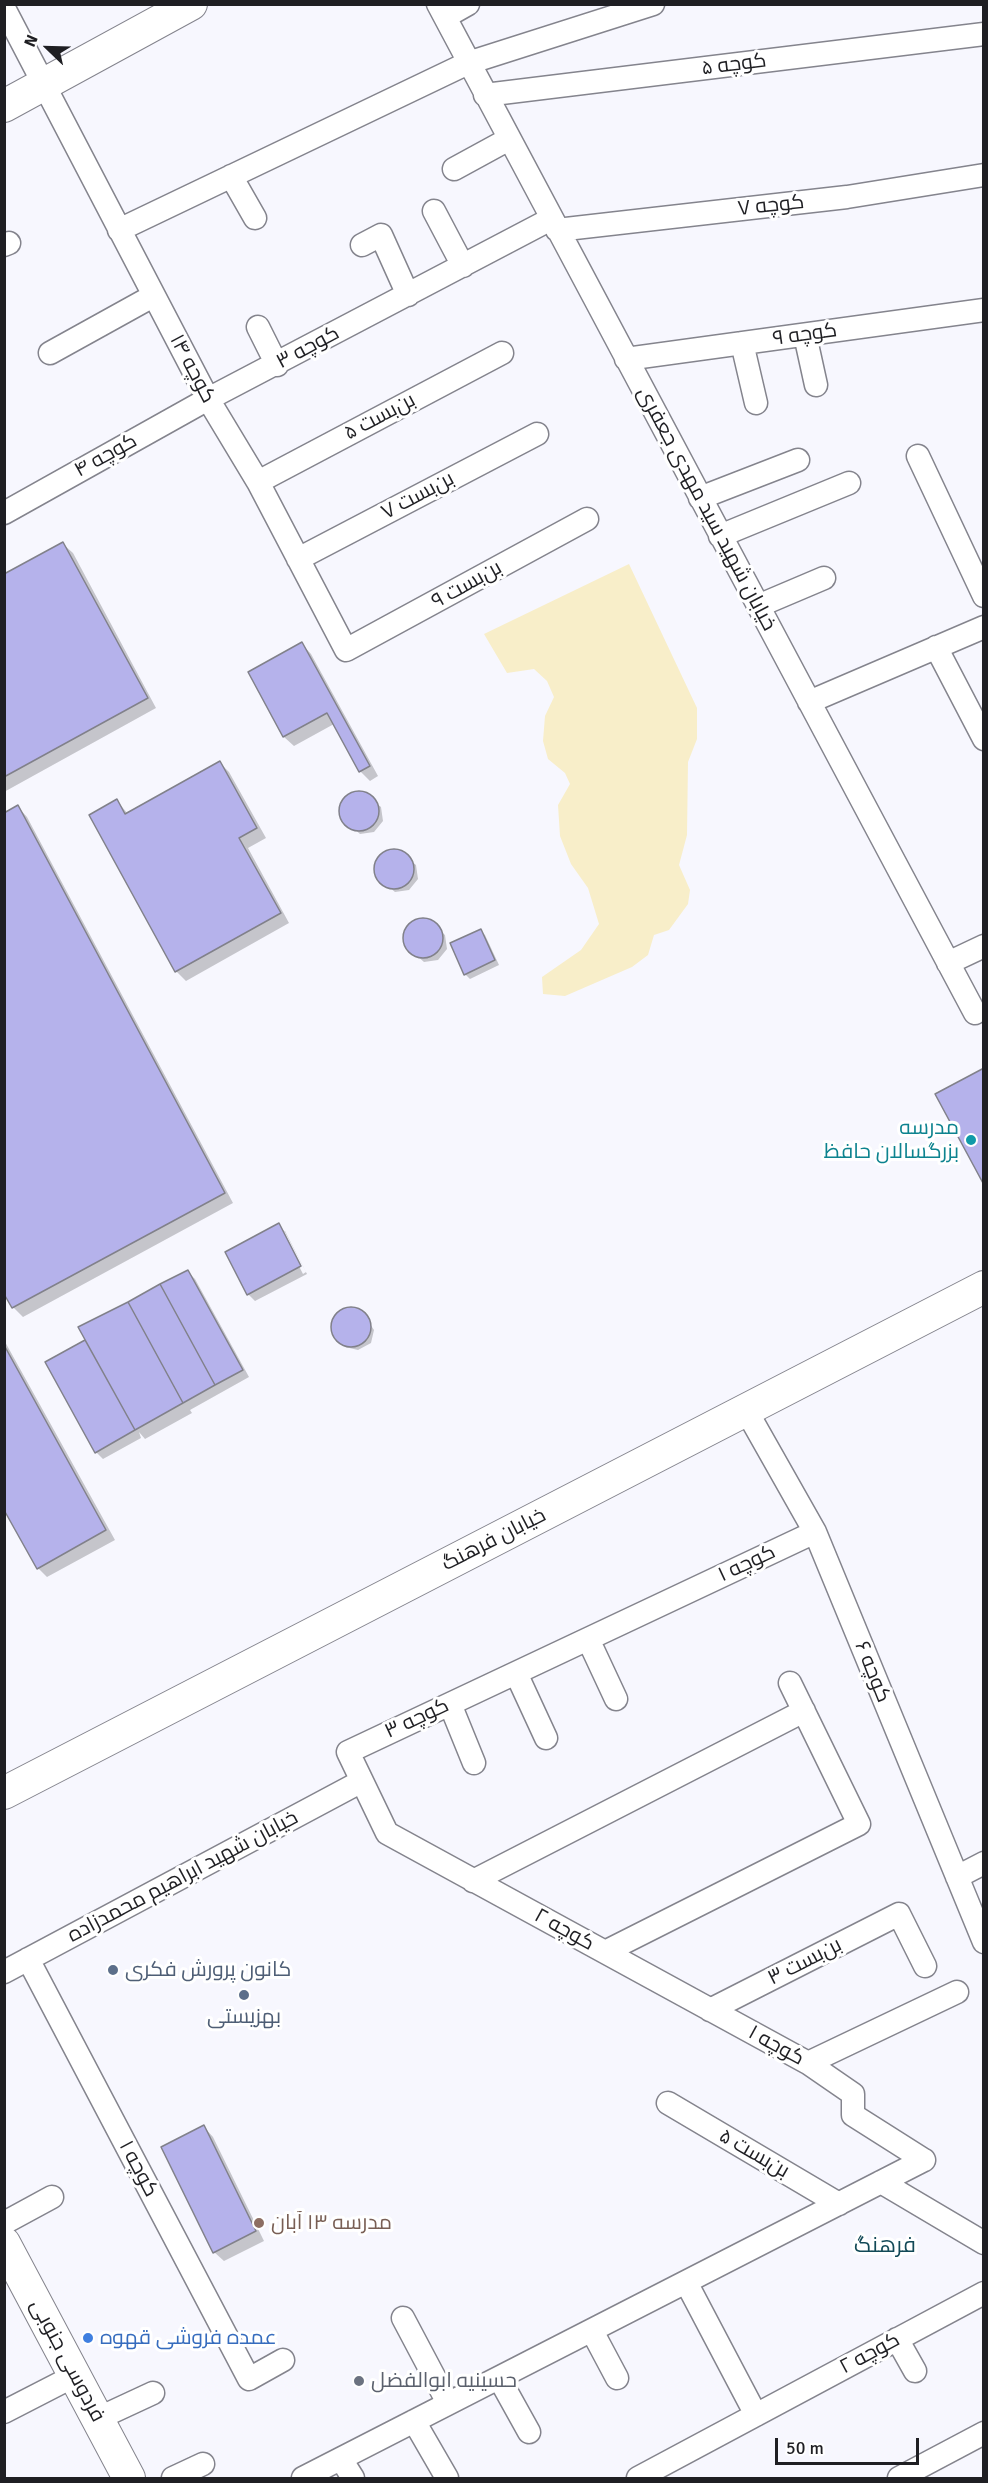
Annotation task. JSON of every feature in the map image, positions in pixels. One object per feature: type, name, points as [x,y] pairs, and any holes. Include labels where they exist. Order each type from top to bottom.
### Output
[{"type":"street","points":[[4,106],[191,4]]},
{"type":"street","points":[[442,11],[468,4]]},
{"type":"street","points":[[119,230],[468,63],[653,4]]},
{"type":"street","name":"کوچه ۱۴","points":[[4,8],[153,296],[208,399],[258,482],[346,650]]},
{"type":"street","name":"خیابان شهید سید مهدی جعفری","points":[[442,11],[975,1013]]},
{"type":"street","name":"کوچه ۵","points":[[485,95],[984,34]]},
{"type":"street","points":[[454,169],[509,139]]},
{"type":"street","name":"کوچه ۷","points":[[554,225],[847,197],[984,175]]},
{"type":"street","points":[[231,176],[255,218]]},
{"type":"street","points":[[434,211],[463,266]]},
{"type":"street","points":[[362,245],[381,235],[408,295],[463,266],[554,225]]},
{"type":"street","name":"کوچه ۳","points":[[208,399],[408,295]]},
{"type":"street","points":[[50,353],[153,296]]},
{"type":"street","name":"کوچه ۹","points":[[626,359],[984,310]]},
{"type":"street","points":[[258,327],[277,364]]},
{"type":"street","points":[[805,335],[816,385]]},
{"type":"street","points":[[742,343],[756,403]]},
{"type":"street","name":"بن‌بست ۵","points":[[258,482],[502,353]]},
{"type":"street","name":"کوچه ۴","points":[[4,513],[208,399]]},
{"type":"street","name":"بن‌بست ۷","points":[[298,559],[537,434]]},
{"type":"street","points":[[918,456],[984,596]]},
{"type":"street","points":[[700,498],[798,460]]},
{"type":"street","points":[[720,536],[849,483]]},
{"type":"street","name":"بن‌بست ۹","points":[[346,650],[587,519]]},
{"type":"street","points":[[758,606],[824,578]]},
{"type":"street","points":[[809,702],[984,627]]},
{"type":"street","points":[[936,647],[984,739]]},
{"type":"street","points":[[948,963],[984,946]]},
{"type":"street","name":"خیابان فرهنگ","points":[[4,1793],[984,1287]]},
{"type":"street","name":"کوچه ۶","points":[[746,1410],[815,1532],[984,1942]]},
{"type":"street","name":"کوچه ۱","points":[[516,1673],[815,1532]]},
{"type":"street","points":[[588,1639],[616,1699]]},
{"type":"street","points":[[516,1673],[546,1738]]},
{"type":"street","name":"کوچه ۳","points":[[362,1781],[348,1752],[516,1673]]},
{"type":"street","points":[[474,1881],[804,1711],[790,1683]]},
{"type":"street","points":[[450,1704],[474,1762]]},
{"type":"street","name":"کوچه ۲","points":[[362,1781],[387,1833],[605,1952],[859,1824],[804,1711]]},
{"type":"street","name":"خیابان شهید ابراهیم محمدزاده","points":[[4,1972],[362,1781]]},
{"type":"street","points":[[957,1877],[984,1863]]},
{"type":"street","name":"بن‌بست ۳","points":[[710,2010],[900,1914],[925,1966]]},
{"type":"street","name":"کوچه ۱","points":[[605,1952],[808,2063],[853,2094],[853,2115],[924,2160],[881,2182]]},
{"type":"street","name":"کوچه ۱","points":[[28,1959],[249,2379],[283,2360]]},
{"type":"street","points":[[808,2063],[957,1992]]},
{"type":"street","name":"بن‌بست ۵","points":[[668,2103],[839,2204]]},
{"type":"street","points":[[307,2477],[881,2182],[983,2242]]},
{"type":"street","points":[[4,2223],[52,2197]]},
{"type":"street","name":"فردوسی جنوبی","points":[[4,2243],[129,2478]]},
{"type":"street","points":[[686,2282],[756,2415]]},
{"type":"street","name":"کوچه ۲","points":[[638,2478],[984,2293]]},
{"type":"street","points":[[403,2318],[448,2403]]},
{"type":"street","points":[[592,2331],[617,2378]]},
{"type":"street","points":[[897,2339],[915,2371]]},
{"type":"street","points":[[4,2412],[75,2376]]},
{"type":"street","points":[[499,2378],[529,2433]]},
{"type":"street","points":[[97,2419],[153,2393]]},
{"type":"street","points":[[414,2421],[447,2478]]},
{"type":"street","points":[[899,2478],[984,2433]]},
{"type":"street","points":[[341,2459],[353,2478]]},
{"type":"street","points":[[173,2478],[203,2464]]},
{"type":"sand","points":[[629,564],[697,708],[697,739],[688,762],[687,835],[679,865],[690,890],[688,904],[669,930],[654,935],[648,955],[632,967],[565,996],[543,994],[542,977],[581,950],[599,924],[588,888],[571,864],[560,836],[558,805],[570,784],[565,773],[548,759],[543,741],[545,716],[554,697],[547,681],[534,669],[507,673],[484,634]]},
{"type":"building","points":[[63,542],[148,698],[4,777],[4,574]]},
{"type":"building","points":[[302,642],[370,766],[359,772],[327,713],[283,737],[248,672]]},
{"type":"building","points":[[220,761],[257,828],[239,838],[281,913],[175,972],[89,815],[117,799],[125,814]]},
{"type":"building","points":[[359,791],[373,797],[379,811],[373,825],[359,831],[345,825],[339,811],[345,797]]},
{"type":"building","points":[[18,805],[225,1193],[12,1308],[4,1294],[4,813]]},
{"type":"building","points":[[394,849],[408,855],[414,869],[408,883],[394,889],[380,883],[374,869],[380,855]]},
{"type":"building","points":[[423,918],[437,924],[443,938],[437,952],[423,958],[409,952],[403,938],[409,924]]},
{"type":"building","points":[[481,929],[495,960],[464,975],[450,943]]},
{"type":"building","name":"مدرسه بزرگسالان حافظ","points":[[984,1068],[984,1185],[935,1094]]},
{"type":"building","points":[[279,1223],[301,1266],[247,1295],[225,1252]]},
{"type":"building","points":[[188,1270],[243,1370],[215,1385],[160,1284]]},
{"type":"building","points":[[160,1284],[215,1385],[183,1403],[128,1302]]},
{"type":"building","points":[[128,1302],[183,1403],[135,1430],[78,1327]]},
{"type":"building","points":[[351,1307],[365,1313],[371,1327],[365,1341],[351,1347],[337,1341],[331,1327],[337,1313]]},
{"type":"building","points":[[85,1340],[135,1430],[95,1453],[45,1362]]},
{"type":"building","points":[[4,1345],[106,1530],[37,1569],[4,1510]]},
{"type":"building","points":[[204,2125],[256,2231],[213,2253],[161,2147]]},
{"type":"place","name":"مدرسه بزرگسالان حافظ","points":[[971,1140]]},
{"type":"place","name":"کانون پرورش فکری","points":[[113,1970]]},
{"type":"place","name":"بهزیستی","points":[[244,1995]]},
{"type":"place","name":"مدرسه ۱۳ آبان","points":[[259,2223]]},
{"type":"place","name":"عمده فروشی قهوه","points":[[88,2338]]},
{"type":"place","name":"حسینیه ابوالفضل","points":[[359,2381]]},
{"type":"district","name":"فرهنگ","points":[[885,2246]]}]
